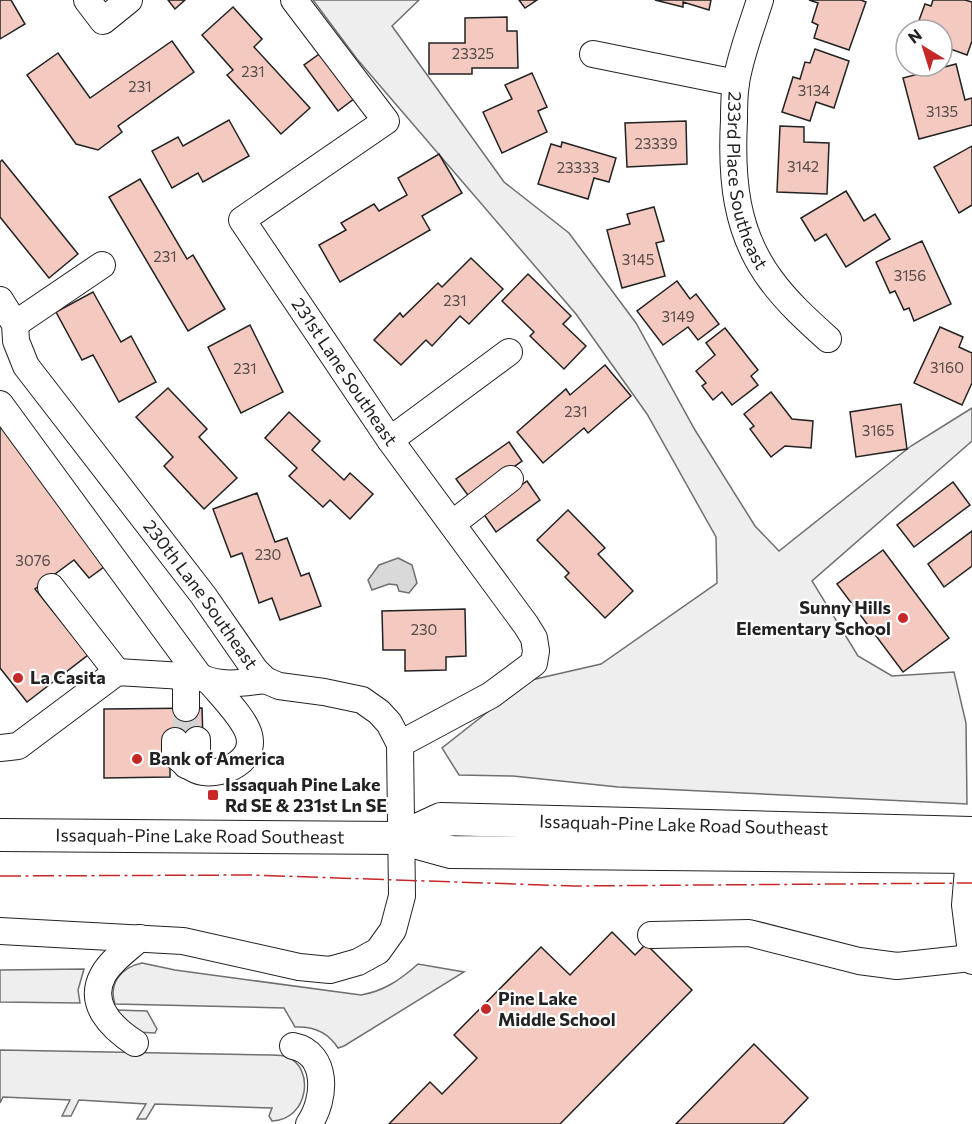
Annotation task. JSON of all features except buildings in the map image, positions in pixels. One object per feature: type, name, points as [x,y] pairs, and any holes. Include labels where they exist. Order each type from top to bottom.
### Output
[{"type":"main road","name":"Issaquah-Pine Lake Road Southeast","points":[[0,835],[400,838],[451,852],[971,849]]},
{"type":"street","points":[[87,0],[103,21],[129,0]]},
{"type":"street","name":"231st Lane Southeast","points":[[294,0],[386,121],[242,220],[390,440],[526,625],[534,639],[537,651],[534,663],[491,695],[400,744]]},
{"type":"street","name":"233rd Place Southeast","points":[[760,0],[736,82],[732,160],[734,188],[742,219],[756,256],[770,279],[792,306],[828,339]]},
{"type":"street","points":[[593,54],[736,82]]},
{"type":"street","points":[[15,324],[102,266]]},
{"type":"street","name":"230th Lane Southeast","points":[[0,300],[15,324],[16,341],[26,366],[203,595],[255,670],[265,680],[279,686],[362,700],[379,712],[389,723],[400,744]]},
{"type":"street","points":[[390,440],[509,352]]},
{"type":"street","points":[[0,404],[191,692]]},
{"type":"street","points":[[452,524],[510,480]]},
{"type":"street","points":[[51,587],[117,672],[191,692],[246,727],[250,743],[248,752],[242,760],[225,770],[202,772],[186,746]]},
{"type":"street","points":[[0,748],[18,746],[117,672]]},
{"type":"street","points":[[191,692],[265,680]]},
{"type":"street","points":[[0,931],[183,940],[299,967],[330,970],[358,962],[378,951],[393,930],[402,896],[400,744]]},
{"type":"street","points":[[651,935],[749,933],[859,961],[897,966],[971,959],[965,905],[971,849]]},
{"type":"street","points":[[135,1043],[118,1032],[105,1017],[98,996],[103,975],[140,938]]},
{"type":"street","points":[[293,1046],[305,1048],[316,1059],[321,1074],[317,1112],[309,1124]]},
{"type":"shaded area","points":[[313,0],[419,0],[392,26],[504,182],[569,233],[636,323],[695,430],[755,526],[779,551],[911,446],[972,408],[972,441],[812,581],[858,656],[892,676],[954,672],[966,723],[967,804],[618,787],[513,776],[459,775],[442,748],[527,681],[601,664],[717,583],[716,537],[647,414],[576,314],[357,59]]},
{"type":"shaded area","points":[[398,558],[412,565],[417,583],[409,593],[399,591],[397,585],[389,584],[372,590],[368,580],[379,565]]},
{"type":"shaded area","points":[[142,963],[175,970],[361,995],[391,984],[418,964],[464,972],[338,1048],[320,1031],[295,1027],[284,1008],[115,1004],[113,989],[118,977],[128,968]]},
{"type":"shaded area","points":[[84,969],[78,990],[80,1003],[0,1002],[0,970]]},
{"type":"shaded area","points":[[116,1010],[147,1011],[157,1029],[155,1033],[135,1032]]},
{"type":"shaded area","points":[[0,1050],[281,1055],[296,1063],[302,1071],[304,1092],[294,1112],[272,1121],[269,1116],[272,1108],[155,1104],[146,1119],[137,1119],[146,1104],[79,1100],[71,1116],[62,1116],[70,1100],[3,1097],[0,1103]]},
{"type":"tunnel","points":[[186,708],[186,740]]},
{"type":"power","points":[[0,876],[252,875],[574,886],[972,883]]},
{"type":"place","name":"Sunny Hills Elementary School","points":[[903,618]]},
{"type":"place","name":"La Casita","points":[[18,678]]},
{"type":"place","name":"Bank of America","points":[[137,759]]},
{"type":"place","name":"Issaquah Pine Lake Rd SE & 231st Ln SE","points":[[213,795]]},
{"type":"place","name":"Pine Lake Middle School","points":[[486,1009]]}]
